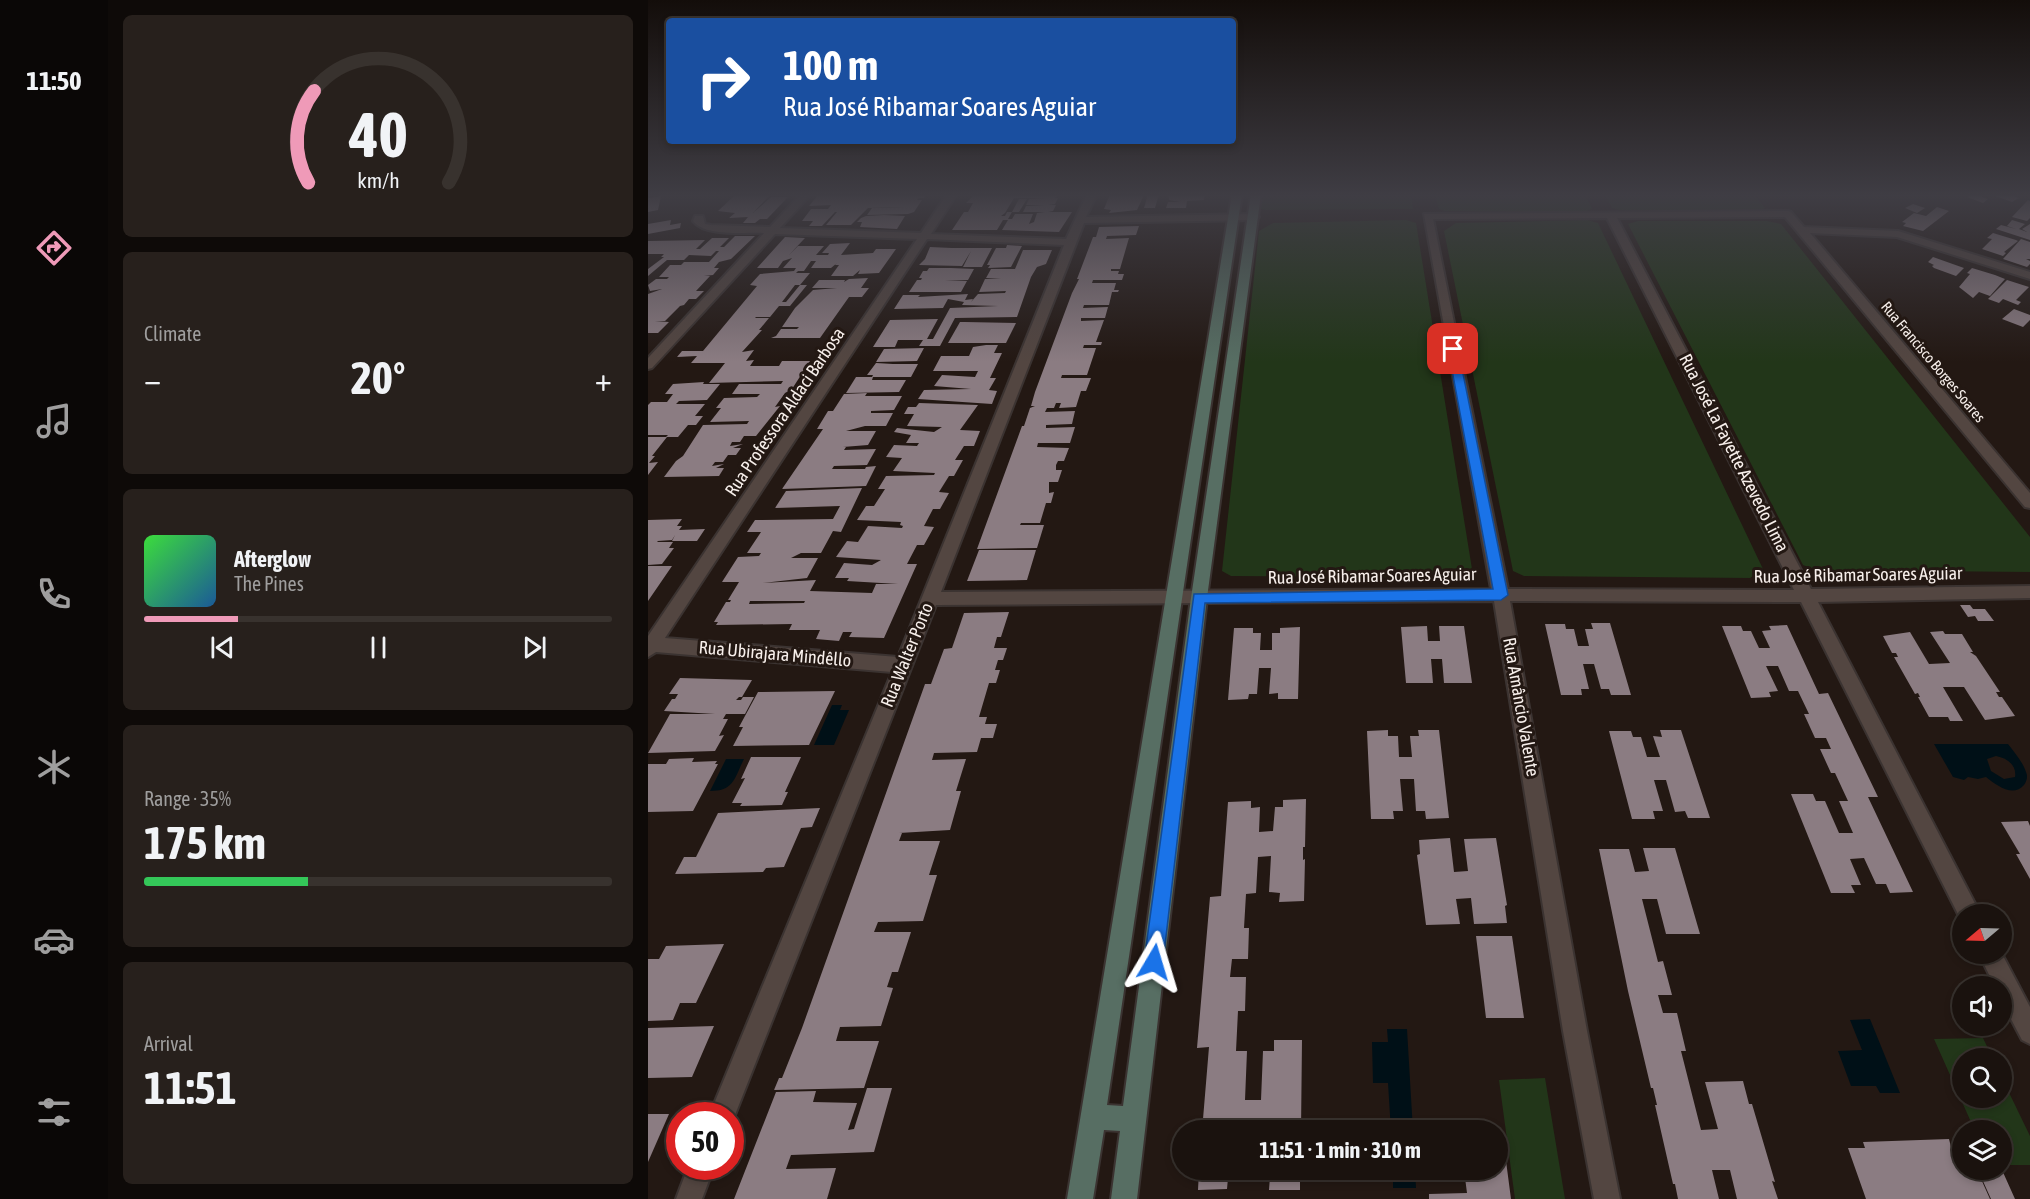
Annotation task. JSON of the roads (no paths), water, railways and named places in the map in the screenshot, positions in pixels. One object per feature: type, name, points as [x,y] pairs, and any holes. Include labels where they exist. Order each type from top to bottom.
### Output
[{"type":"main road","points":[[1080,1199],[1229,250]]},
{"type":"main road","points":[[1124,1199],[1199,598],[1249,250]]},
{"type":"main road","points":[[1093,1117],[1134,1119]]},
{"type":"street","points":[[648,365],[754,250]]},
{"type":"street","name":"Rua Professora Aldaci Barbosa","points":[[649,646],[915,250]]},
{"type":"street","name":"Rua Walter Porto","points":[[728,1102],[930,599],[1067,250]]},
{"type":"street","name":"Rua Amâncio Valente","points":[[1433,250],[1501,595],[1575,1030],[1607,1199]]},
{"type":"street","name":"Rua José La Fayette Azevedo Lima","points":[[1629,250],[1964,904]]},
{"type":"street","name":"Rua Francisco Borges Soares","points":[[1818,250],[2030,503]]},
{"type":"street","points":[[1948,250],[2030,276]]},
{"type":"street","name":"Rua José Ribamar Soares Aguiar","points":[[930,599],[1501,595],[1808,596],[2030,592]]},
{"type":"street","name":"Rua Ubirajara Mindêllo","points":[[649,646],[902,665]]},
{"type":"street","points":[[1995,964],[2030,1032]]},
{"type":"street","points":[[689,1199],[696,1180]]}]
